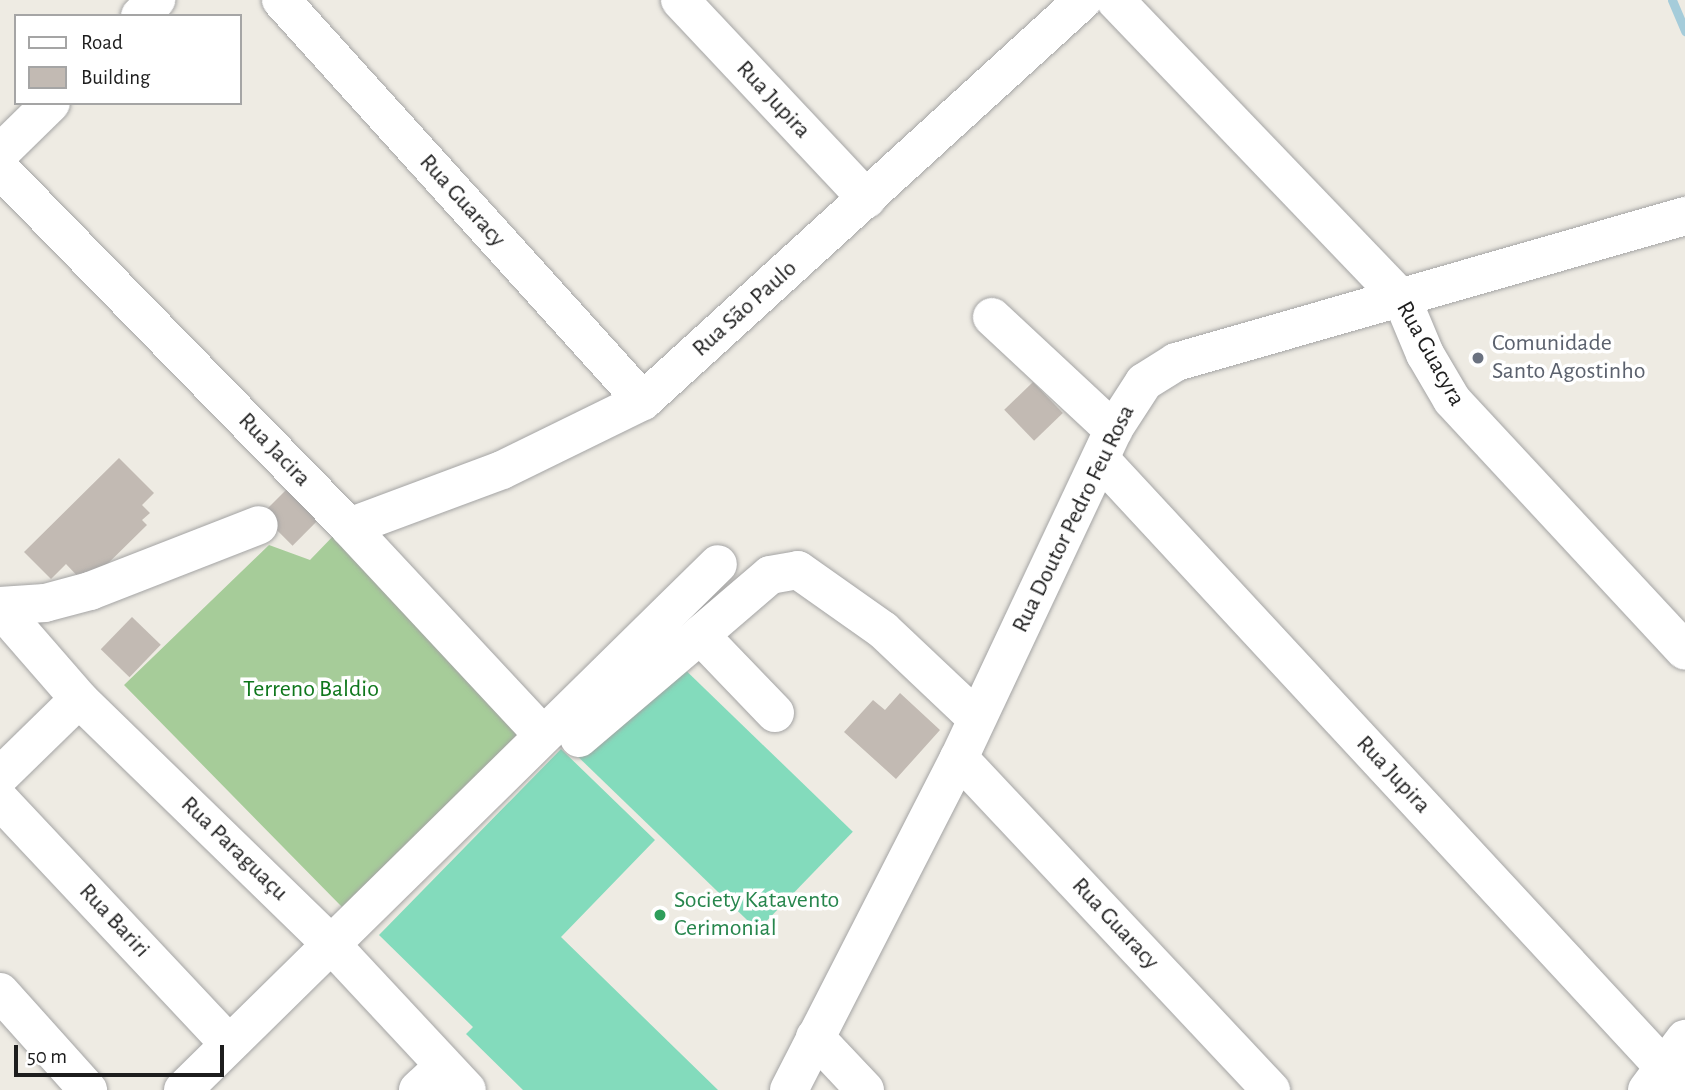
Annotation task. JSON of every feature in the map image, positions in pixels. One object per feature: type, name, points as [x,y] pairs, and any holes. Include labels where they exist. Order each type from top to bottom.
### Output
[{"type":"street","points":[[142,14],[156,0]]},
{"type":"street","name":"Rua Guaracy","points":[[281,0],[643,401]]},
{"type":"street","name":"Rua Jupira","points":[[680,0],[867,199]]},
{"type":"street","name":"Rua São Paulo","points":[[349,527],[502,470],[643,401],[1083,0]]},
{"type":"street","name":"Rua Guacyra","points":[[1115,0],[1402,299],[1425,354],[1451,400],[1685,650]]},
{"type":"street","points":[[0,153],[49,105]]},
{"type":"street","name":"Rua Jacira","points":[[0,169],[349,527],[561,737]]},
{"type":"street","name":"Rua Doutor Pedro Feu Rosa","points":[[789,1090],[959,758],[1107,445],[1144,382],[1166,366],[1685,216]]},
{"type":"street","name":"Rua Jupira","points":[[992,317],[1670,1071]]},
{"type":"street","points":[[0,607],[45,603],[90,591],[259,525]]},
{"type":"street","points":[[561,737],[718,564]]},
{"type":"street","points":[[183,1090],[329,942],[561,737],[700,635],[770,575],[798,570],[883,630],[977,719]]},
{"type":"street","name":"Rua Paraguaçu","points":[[0,607],[79,699],[329,942],[443,1082]]},
{"type":"street","points":[[700,635],[775,713]]},
{"type":"street","points":[[0,776],[79,699]]},
{"type":"street","name":"Rua Guaracy","points":[[959,758],[1271,1090]]},
{"type":"street","name":"Rua Bariri","points":[[0,800],[228,1043]]},
{"type":"street","points":[[0,992],[88,1090]]},
{"type":"street","points":[[815,1037],[865,1090]]},
{"type":"green space","name":"Terreno Baldio","points":[[338,531],[524,728],[342,907],[124,685],[269,545],[310,560]]},
{"type":"green space","points":[[673,658],[853,832],[758,930],[578,757]]},
{"type":"green space","points":[[561,749],[655,840],[561,937],[718,1090],[523,1090],[466,1034],[473,1027],[379,935]]},
{"type":"building","points":[[1033,382],[1063,413],[1034,441],[1004,410]]},
{"type":"building","points":[[119,458],[154,493],[142,505],[150,513],[142,520],[147,525],[86,585],[66,564],[51,579],[24,552]]},
{"type":"building","points":[[289,487],[320,518],[293,546],[261,515]]},
{"type":"building","points":[[132,617],[161,645],[130,677],[101,649]]},
{"type":"building","points":[[900,693],[940,730],[896,779],[844,732],[873,700],[885,710]]},
{"type":"waterway","points":[[1672,0],[1685,31]]},
{"type":"place","name":"Comunidade Santo Agostinho","points":[[1478,358]]},
{"type":"place","name":"Society Katavento Cerimonial","points":[[660,915]]}]
